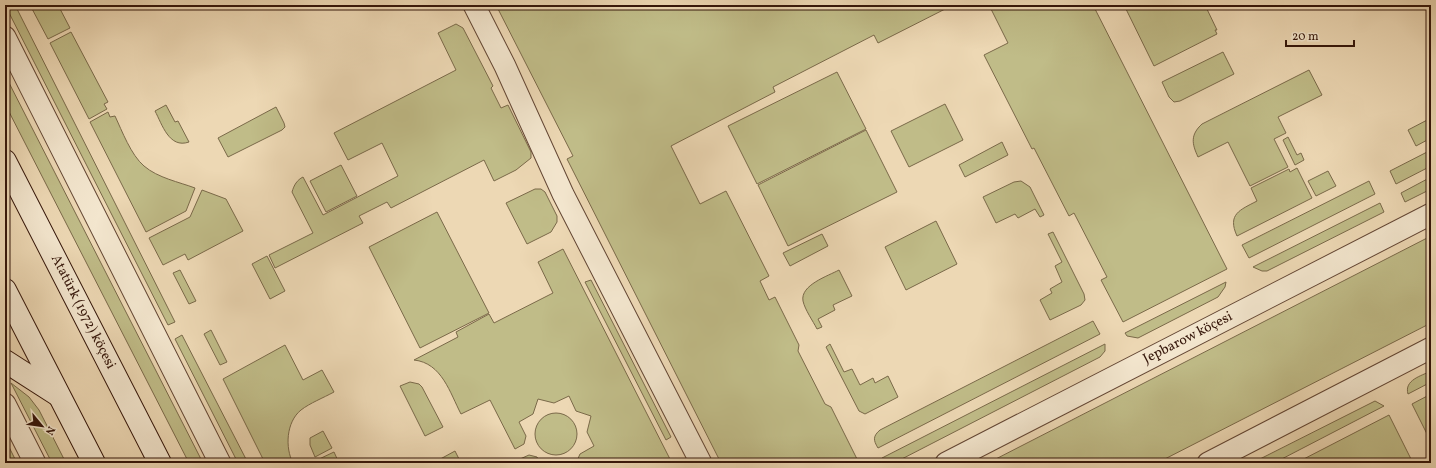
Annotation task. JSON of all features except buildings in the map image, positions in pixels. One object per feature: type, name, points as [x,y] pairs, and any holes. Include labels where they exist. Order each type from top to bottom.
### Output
[{"type":"main road","name":"Atatürk (1972) köçesi","points":[[5,161],[160,463]]},
{"type":"main road","points":[[5,290],[58,396],[94,463]]},
{"type":"main road","points":[[5,360],[58,396]]},
{"type":"street","points":[[474,5],[505,66],[563,194],[701,463]]},
{"type":"street","points":[[5,37],[220,463]]},
{"type":"street","name":"Jepbarow köçesi","points":[[946,463],[1431,214]]},
{"type":"street","points":[[1208,463],[1431,348]]},
{"type":"street","points":[[5,404],[35,463]]},
{"type":"shaded area","points":[[5,5],[15,5],[175,322],[168,325]]},
{"type":"shaded area","points":[[30,5],[58,5],[70,28],[48,39]]},
{"type":"shaded area","points":[[496,5],[953,5],[878,43],[874,35],[773,87],[775,92],[671,146],[700,204],[726,191],[769,276],[760,281],[769,300],[775,297],[799,345],[798,351],[825,404],[831,407],[857,459],[849,463],[721,463],[567,159],[573,156]]},
{"type":"shaded area","points":[[989,5],[1093,5],[1227,269],[1123,322],[1101,280],[1107,277],[1074,213],[1069,216],[1034,148],[1032,149],[984,55],[1008,43]]},
{"type":"shaded area","points":[[1124,5],[1205,5],[1217,30],[1215,30],[1217,34],[1154,66]]},
{"type":"shaded area","points":[[456,24],[463,28],[493,86],[491,88],[501,108],[508,105],[531,152],[531,158],[516,170],[494,181],[484,160],[391,208],[387,202],[359,216],[363,223],[275,268],[269,255],[313,233],[292,192],[296,183],[301,178],[303,177],[323,215],[398,176],[382,143],[348,160],[334,133],[456,70],[438,33]]},
{"type":"shaded area","points":[[71,32],[108,102],[104,104],[107,109],[89,119],[50,43]]},
{"type":"shaded area","points":[[1223,52],[1234,74],[1180,101],[1174,102],[1169,97],[1162,82]]},
{"type":"shaded area","points":[[1309,70],[1322,95],[1278,117],[1286,133],[1274,139],[1288,167],[1250,186],[1228,142],[1198,157],[1194,148],[1193,140],[1195,132],[1202,124]]},
{"type":"shaded area","points":[[837,72],[866,129],[757,184],[728,126]]},
{"type":"shaded area","points":[[5,75],[203,463],[189,463],[5,104]]},
{"type":"shaded area","points":[[945,104],[963,140],[909,167],[891,131]]},
{"type":"shaded area","points":[[166,105],[175,122],[178,121],[189,142],[176,142],[167,134],[155,111]]},
{"type":"shaded area","points":[[276,107],[285,127],[282,130],[228,157],[218,138]]},
{"type":"shaded area","points":[[108,112],[110,117],[115,116],[135,156],[144,166],[162,177],[195,188],[186,211],[146,232],[90,122]]},
{"type":"shaded area","points":[[1431,118],[1431,138],[1416,146],[1408,130]]},
{"type":"shaded area","points":[[866,130],[897,192],[788,246],[758,185]]},
{"type":"shaded area","points":[[1288,137],[1297,155],[1301,153],[1304,160],[1295,165],[1283,140]]},
{"type":"shaded area","points":[[1002,142],[1008,155],[965,177],[959,165]]},
{"type":"shaded area","points":[[1431,150],[1431,166],[1396,184],[1390,171]]},
{"type":"shaded area","points":[[341,165],[357,196],[326,212],[310,181]]},
{"type":"shaded area","points":[[1297,168],[1312,198],[1237,236],[1234,229],[1234,218],[1245,207],[1257,201],[1251,188],[1289,169],[1290,172]]},
{"type":"shaded area","points":[[1328,171],[1336,186],[1316,196],[1308,181]]},
{"type":"shaded area","points":[[1431,177],[1431,189],[1405,202],[1401,193]]},
{"type":"shaded area","points":[[1021,181],[1030,187],[1044,215],[1040,217],[1035,209],[1018,218],[1015,214],[996,223],[983,197],[1014,182]]},
{"type":"shaded area","points":[[1369,181],[1375,194],[1249,258],[1242,245]]},
{"type":"shaded area","points":[[535,189],[541,189],[545,192],[557,216],[557,222],[551,232],[527,244],[506,203]]},
{"type":"shaded area","points":[[202,190],[226,199],[243,231],[188,260],[185,254],[163,265],[149,238],[190,217]]},
{"type":"shaded area","points":[[1380,203],[1384,212],[1267,271],[1262,271],[1253,267]]},
{"type":"shaded area","points":[[437,212],[489,313],[420,348],[369,247]]},
{"type":"shaded area","points":[[936,221],[957,264],[906,290],[885,247]]},
{"type":"shaded area","points":[[1053,232],[1084,294],[1085,300],[1081,305],[1050,320],[1040,300],[1052,293],[1050,289],[1062,282],[1055,266],[1062,262],[1048,234]]},
{"type":"shaded area","points":[[822,234],[828,246],[790,266],[783,253]]},
{"type":"shaded area","points":[[1431,236],[1431,323],[1157,463],[988,463]]},
{"type":"shaded area","points":[[563,249],[672,463],[576,463],[580,454],[594,446],[587,432],[591,416],[576,411],[569,396],[554,403],[538,399],[533,414],[519,422],[526,436],[524,444],[515,449],[490,400],[461,414],[449,388],[438,373],[424,362],[414,360],[458,337],[456,332],[489,314],[494,323],[553,293],[538,262]]},
{"type":"shaded area","points":[[267,256],[285,291],[270,299],[252,264]]},
{"type":"shaded area","points":[[180,270],[196,301],[189,304],[173,273]]},
{"type":"shaded area","points":[[839,270],[852,296],[833,305],[835,310],[818,319],[822,327],[817,329],[805,308],[803,295],[810,286],[822,278]]},
{"type":"shaded area","points":[[591,280],[671,437],[666,440],[585,282]]},
{"type":"shaded area","points":[[1226,282],[1225,287],[1218,297],[1138,338],[1127,336],[1125,333]]},
{"type":"shaded area","points":[[1093,321],[1100,334],[878,448],[875,443],[874,438],[880,430]]},
{"type":"shaded area","points":[[211,330],[227,362],[220,365],[204,334]]},
{"type":"shaded area","points":[[182,335],[248,463],[238,463],[175,339]]},
{"type":"shaded area","points":[[830,344],[844,372],[852,369],[860,385],[873,378],[875,383],[888,376],[898,397],[865,414],[859,411],[826,347]]},
{"type":"shaded area","points":[[1105,344],[1105,351],[1100,357],[894,463],[887,463],[882,458]]},
{"type":"shaded area","points":[[285,345],[303,380],[322,370],[334,392],[305,407],[292,421],[288,435],[288,443],[290,457],[293,463],[265,463],[223,379]]},
{"type":"shaded area","points":[[1431,371],[1431,382],[1408,394],[1408,385],[1414,379]]},
{"type":"shaded area","points":[[410,382],[419,384],[422,387],[443,427],[425,436],[400,386]]},
{"type":"shaded area","points":[[11,383],[29,397],[39,410],[66,463],[52,463]]},
{"type":"shaded area","points":[[1431,394],[1431,442],[1412,404]]},
{"type":"shaded area","points":[[1375,401],[1384,406],[1274,463],[1252,463]]},
{"type":"shaded area","points":[[552,413],[560,413],[568,416],[574,422],[577,434],[574,446],[568,452],[560,455],[552,455],[544,452],[538,446],[535,438],[535,430],[538,422],[544,416]]},
{"type":"shaded area","points":[[1389,415],[1413,463],[1296,463]]},
{"type":"shaded area","points":[[323,431],[332,448],[315,457],[310,445],[310,438]]},
{"type":"shaded area","points":[[5,439],[17,463],[6,463]]},
{"type":"shaded area","points":[[455,451],[461,463],[433,463]]},
{"type":"shaded area","points":[[334,452],[339,463],[319,463],[317,460]]},
{"type":"shaded area","points":[[529,455],[537,457],[540,463],[522,463],[520,459]]}]
